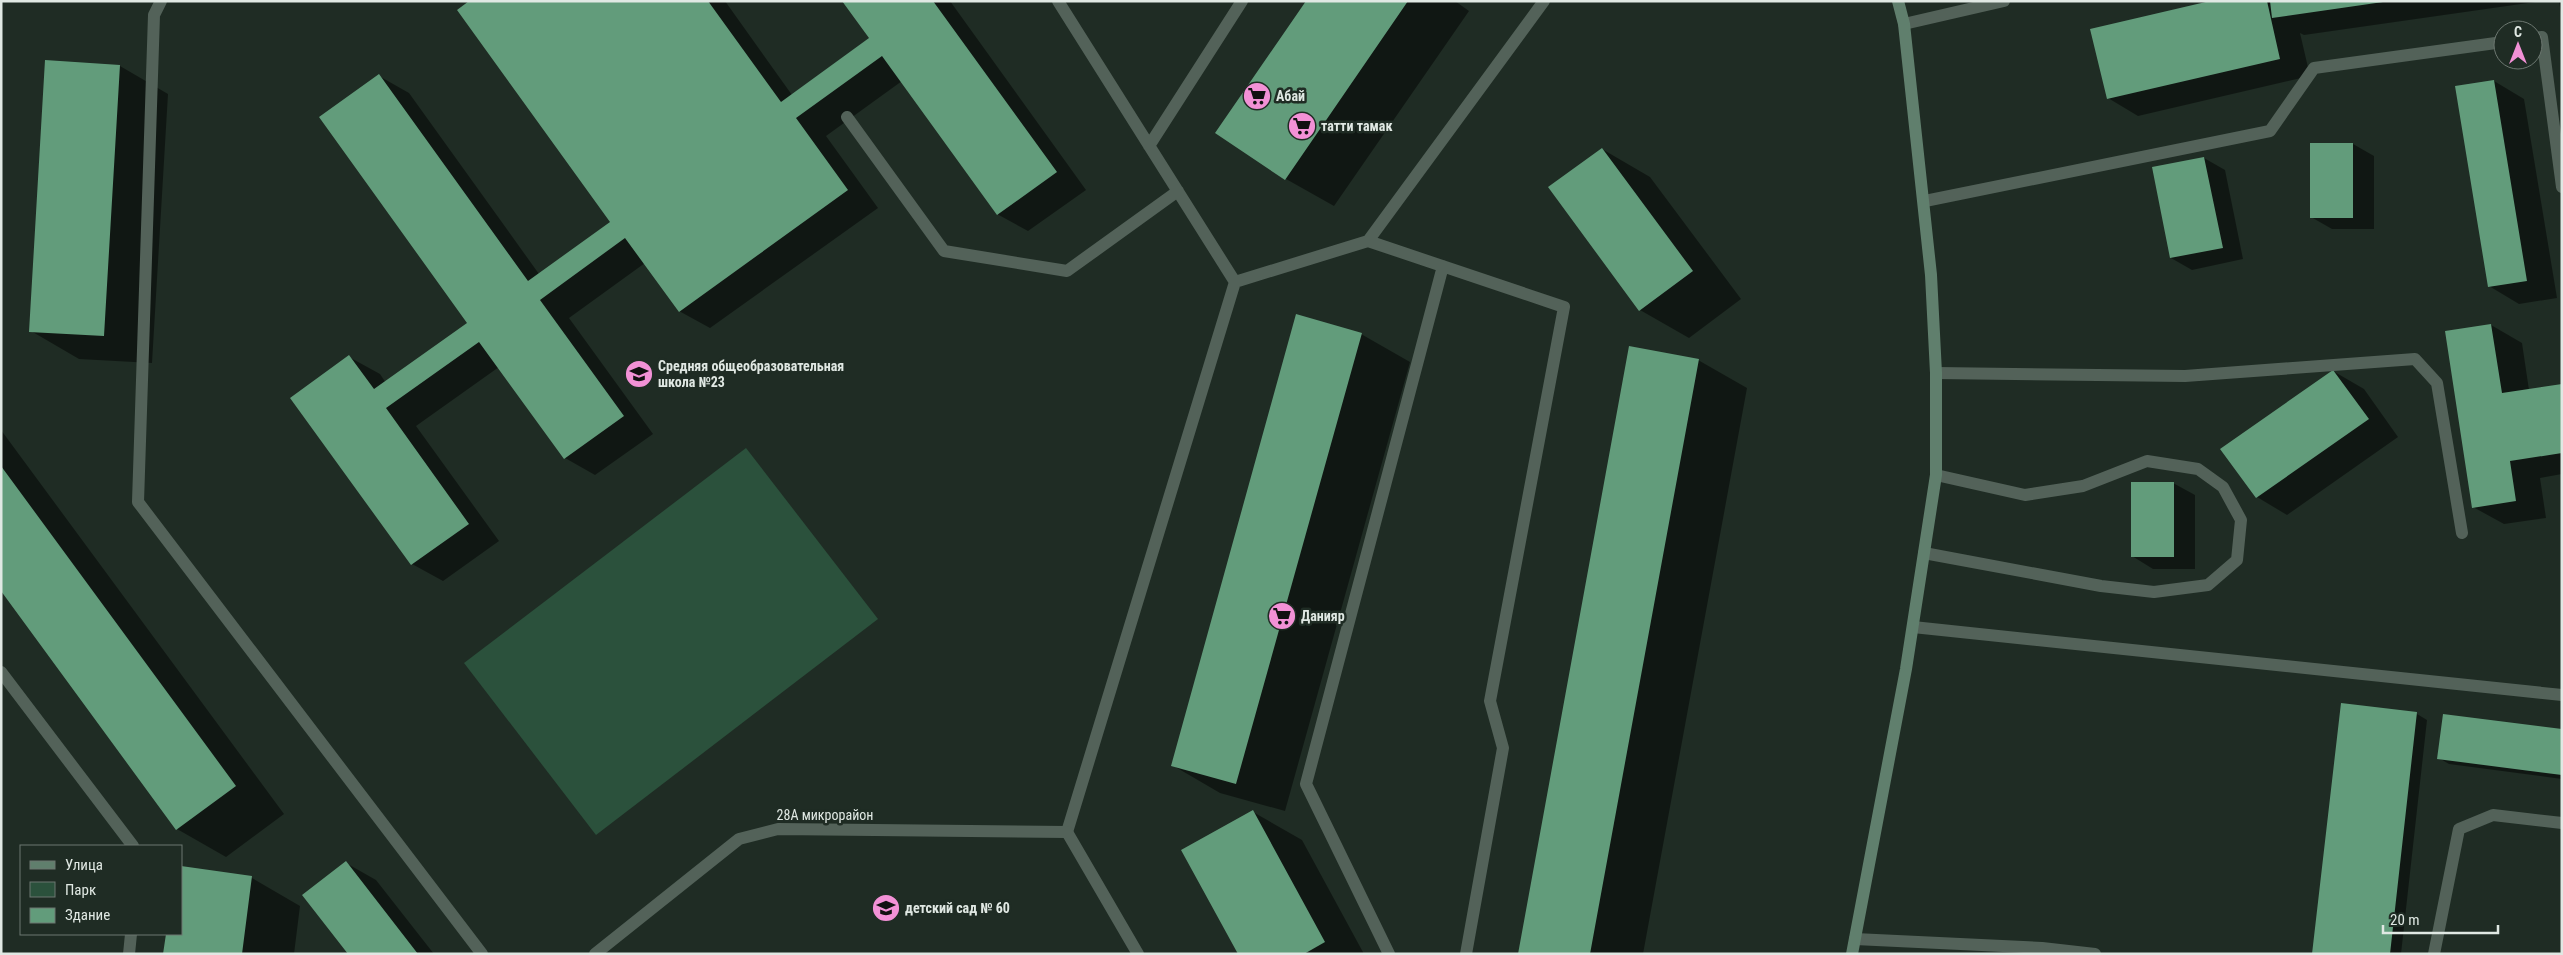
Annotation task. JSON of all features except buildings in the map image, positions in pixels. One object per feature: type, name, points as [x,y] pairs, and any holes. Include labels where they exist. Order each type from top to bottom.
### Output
[{"type":"main road","points":[[1852,954],[1913,626],[1936,475],[1936,373],[1932,275],[1904,24],[1898,1]]},
{"type":"street","points":[[161,1],[154,15],[138,502],[482,954]]},
{"type":"street","points":[[1058,1],[1235,282],[1067,832],[1138,954]]},
{"type":"street","points":[[1149,146],[1242,1]]},
{"type":"street","points":[[1368,241],[1544,1]]},
{"type":"street","points":[[1904,24],[2004,1]]},
{"type":"street","points":[[1925,201],[2270,131],[2314,68],[2493,43]]},
{"type":"street","points":[[2543,44],[2562,187]]},
{"type":"street","points":[[848,117],[944,251],[1067,271],[1178,191]]},
{"type":"street","points":[[1235,282],[1368,241],[1564,307],[1490,701],[1503,748],[1466,954]]},
{"type":"street","points":[[1389,954],[1306,784],[1443,266]]},
{"type":"street","points":[[1936,373],[2185,376],[2415,359],[2437,383],[2462,533]]},
{"type":"street","points":[[1924,553],[2101,586],[2154,592],[2208,585],[2238,560],[2241,520],[2223,487],[2198,469],[2147,461],[2083,486],[2025,495],[1936,475]]},
{"type":"street","points":[[1913,626],[2562,695]]},
{"type":"street","points":[[1,672],[132,845]]},
{"type":"street","points":[[2434,954],[2459,829],[2493,815],[2562,823]]},
{"type":"street","name":"28А микрорайон","points":[[595,954],[739,840],[778,829],[1067,832]]},
{"type":"street","points":[[129,954],[131,935]]},
{"type":"street","points":[[1855,939],[2042,948],[2095,954]]},
{"type":"green space","points":[[746,448],[878,619],[596,835],[464,663]]},
{"type":"place","name":"Абай","points":[[1257,96]]},
{"type":"place","name":"татти тамак","points":[[1302,126]]},
{"type":"place","name":"Средняя общеобразовательная школа №23","points":[[639,374]]},
{"type":"place","name":"Данияр","points":[[1282,616]]},
{"type":"place","name":"детский сад № 60","points":[[886,908]]}]
